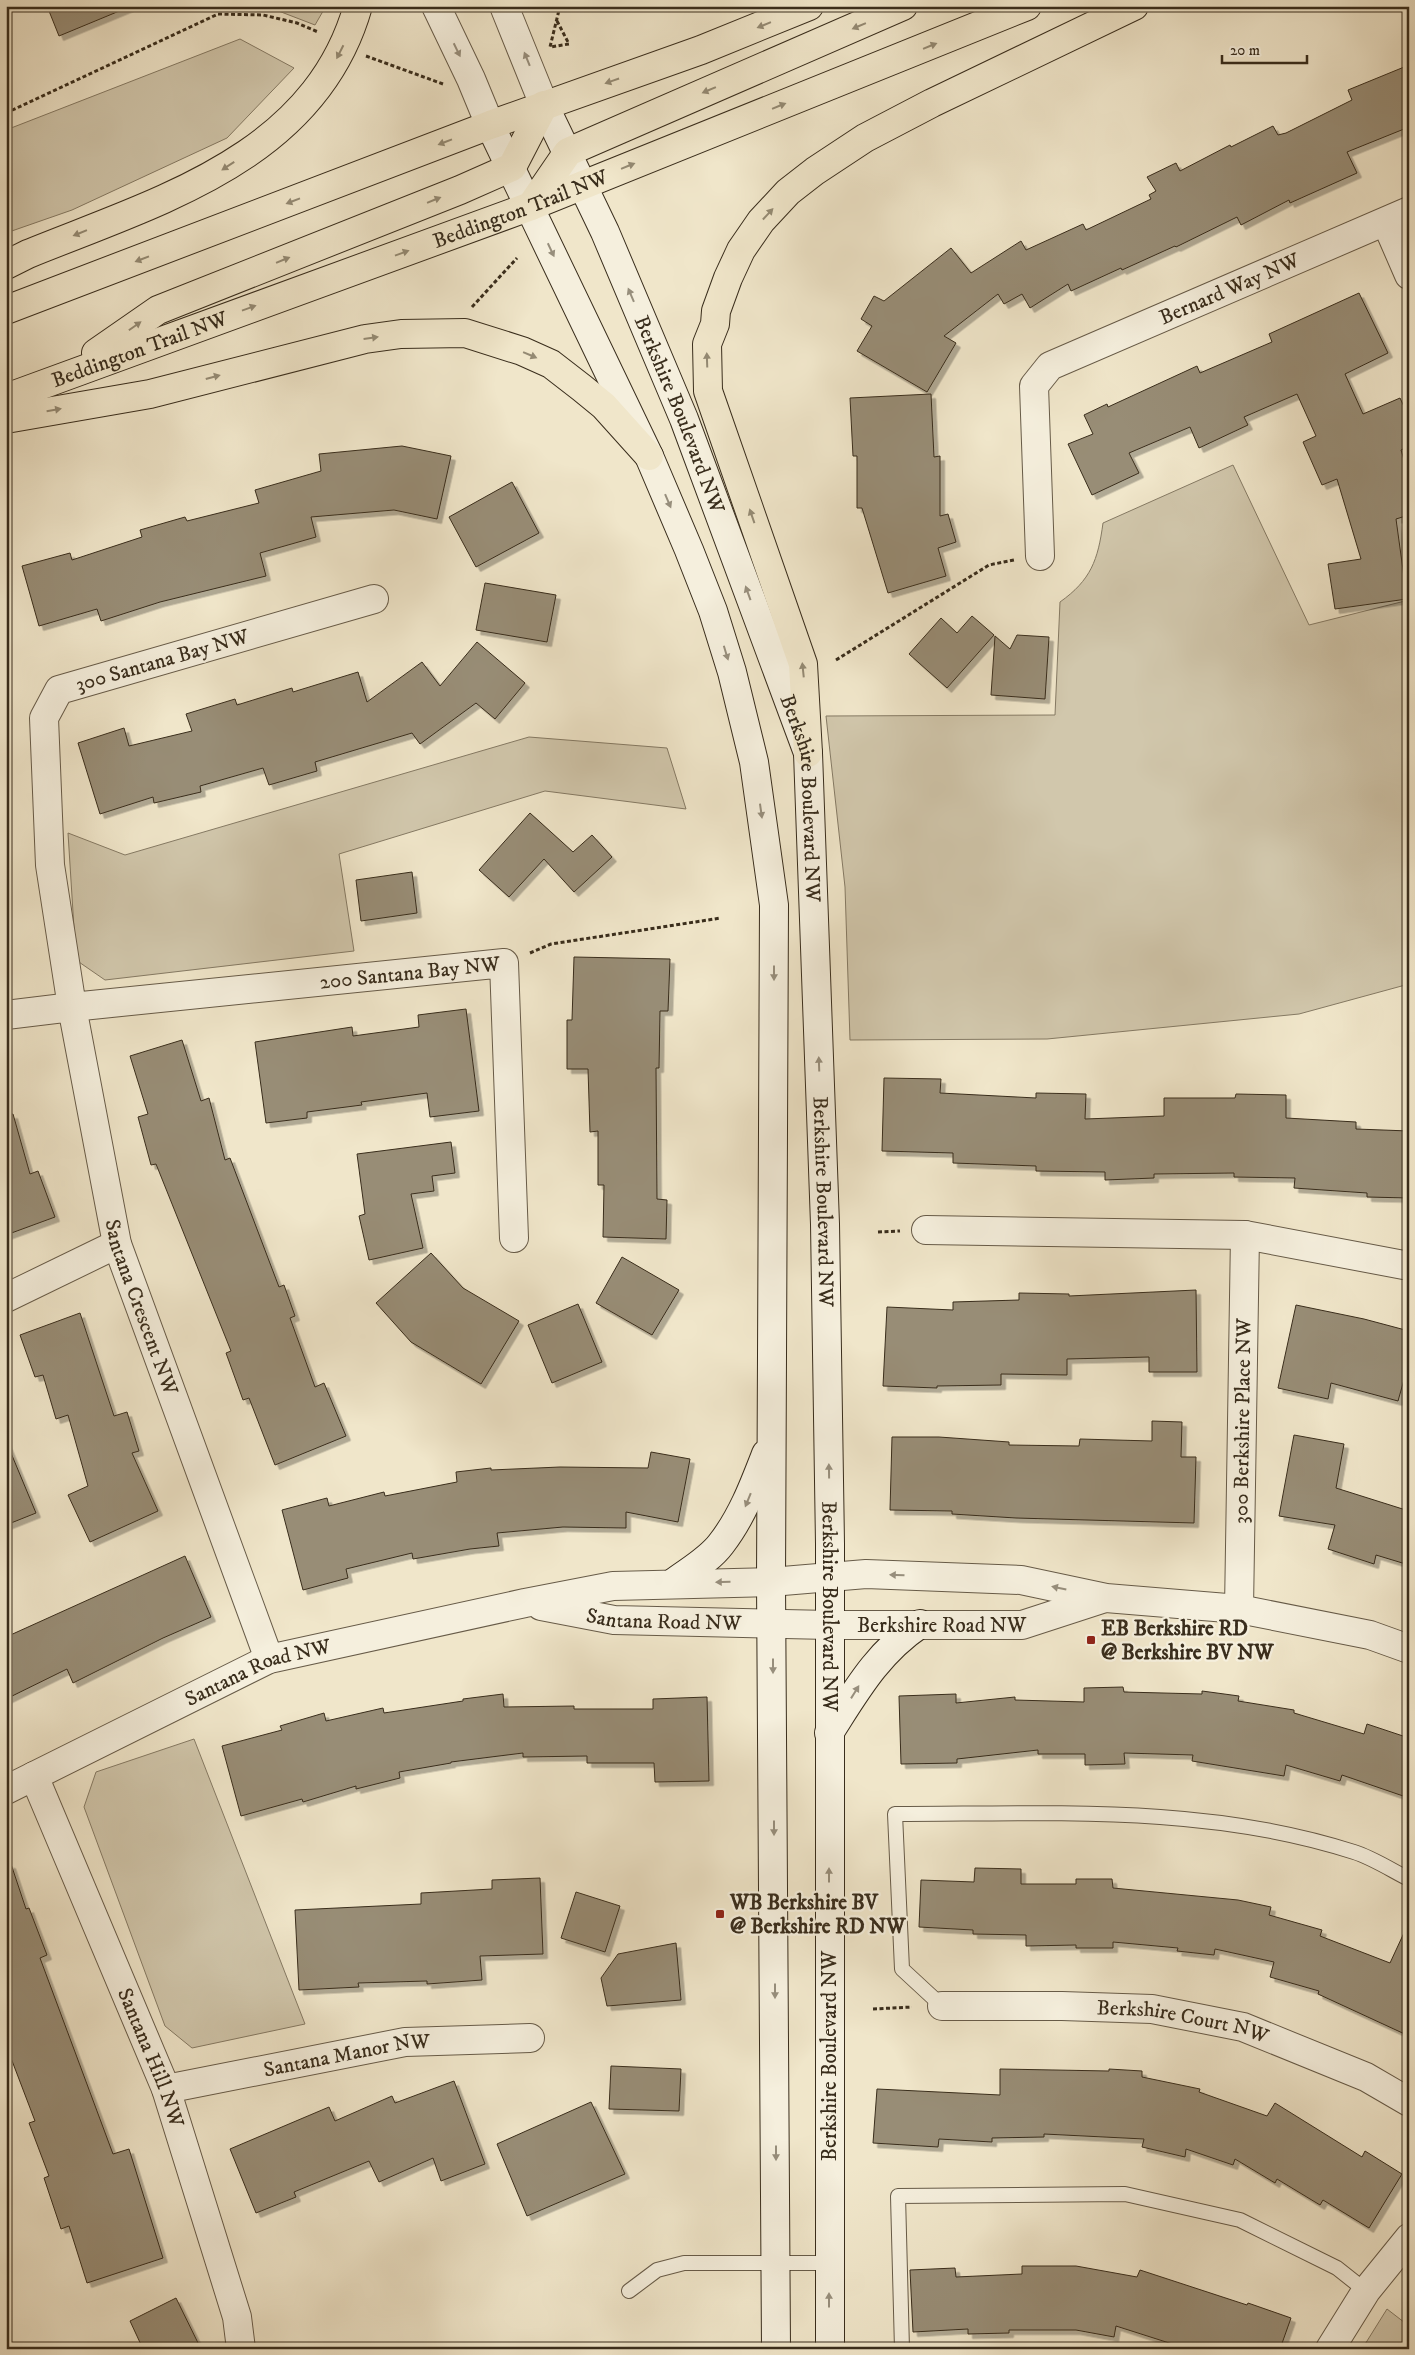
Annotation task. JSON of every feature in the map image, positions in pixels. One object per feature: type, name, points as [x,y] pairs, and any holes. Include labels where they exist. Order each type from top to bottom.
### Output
[{"type":"main road","points":[[6,265],[28,254],[175,194],[213,176],[246,155],[275,133],[301,109],[322,83],[348,36],[358,6]]},
{"type":"main road","points":[[6,310],[490,125],[701,50],[809,6]]},
{"type":"main road","points":[[531,206],[568,152],[903,6]]},
{"type":"main road","name":"Beddington Trail NW","points":[[6,398],[66,374],[531,206],[1027,6]]},
{"type":"main road","points":[[808,753],[803,664],[708,391],[706,344],[715,324],[716,311],[728,278],[741,250],[761,221],[788,192],[815,171],[865,138],[932,102],[1134,6]]},
{"type":"main road","points":[[66,374],[158,310],[460,190],[512,167],[544,105]]},
{"type":"main road","points":[[6,419],[150,394],[364,339],[401,334],[465,333],[522,351],[551,364],[604,406],[649,456]]},
{"type":"street","name":"Berkshire Boulevard NW","points":[[436,6],[471,79],[490,125],[531,206],[649,456],[693,558],[732,672],[754,762],[774,905],[771,1582],[773,1624],[776,2349]]},
{"type":"street","name":"Berkshire Boulevard NW","points":[[504,6],[544,105],[605,232],[684,419],[808,753],[825,1224],[830,1577],[830,2349]]},
{"type":"street","points":[[1397,217],[1409,275]]},
{"type":"street","name":"Bernard Way NW","points":[[1040,556],[1034,386],[1050,366],[1397,217]]},
{"type":"street","name":"300 Santana Bay NW","points":[[72,1007],[50,865],[44,718],[59,690],[374,599]]},
{"type":"street","name":"200 Santana Bay NW","points":[[72,1007],[504,964],[514,1238]]},
{"type":"street","points":[[6,1015],[72,1007]]},
{"type":"street","name":"Santana Crescent NW","points":[[72,1007],[117,1244],[269,1659]]},
{"type":"street","points":[[926,1230],[1245,1235],[1409,1266]]},
{"type":"street","name":"300 Berkshire Place NW","points":[[1239,1608],[1245,1235]]},
{"type":"street","points":[[6,1298],[117,1244]]},
{"type":"street","points":[[673,1583],[706,1560],[721,1545],[745,1507],[772,1438]]},
{"type":"street","name":"Berkshire Road NW","points":[[771,1582],[866,1574],[1022,1580],[1106,1598],[1239,1608],[1370,1635],[1409,1649]]},
{"type":"street","name":"Santana Road NW","points":[[6,1790],[269,1659],[525,1603],[613,1586],[771,1582]]},
{"type":"street","name":"Berkshire Road NW","points":[[773,1624],[1022,1625],[1106,1598]]},
{"type":"street","name":"Santana Road NW","points":[[525,1603],[614,1620],[773,1624]]},
{"type":"street","points":[[829,1733],[867,1673],[899,1638],[920,1624]]},
{"type":"street","name":"Santana Hill NW","points":[[34,1776],[166,2089],[237,2317],[241,2349]]},
{"type":"street","name":"Berkshire Court NW","points":[[942,2006],[1062,2006],[1152,2009],[1243,2026],[1366,2077],[1409,2102]]},
{"type":"street","name":"Santana Manor NW","points":[[166,2089],[405,2042],[530,2038]]},
{"type":"street","points":[[1330,2349],[1366,2291],[1409,2238]]},
{"type":"lane","points":[[942,2006],[902,1969],[895,1814],[1147,1814],[1260,1828],[1356,1853],[1409,1879]]},
{"type":"lane","points":[[902,2349],[898,2196],[1126,2194],[1240,2220],[1337,2268],[1366,2291]]},
{"type":"lane","points":[[629,2291],[657,2270],[684,2263],[829,2263]]},
{"type":"path","points":[[557,21],[570,44],[550,47],[560,6]]},
{"type":"path","points":[[6,112],[218,14],[263,15],[297,23],[325,35]]},
{"type":"path","points":[[363,55],[450,87]]},
{"type":"path","points":[[466,312],[518,258]]},
{"type":"path","points":[[836,660],[989,564],[1040,556]]},
{"type":"path","points":[[504,964],[550,944],[721,918]]},
{"type":"path","points":[[873,2009],[942,2006]]},
{"type":"shaded area","points":[[242,6],[326,6],[315,25],[276,10]]},
{"type":"shaded area","points":[[240,39],[294,68],[227,138],[72,210],[6,233],[6,130]]},
{"type":"shaded area","points":[[1233,465],[1309,625],[1409,600],[1409,984],[1299,1014],[1047,1039],[850,1040],[845,887],[826,716],[1055,715],[1060,602],[1079,586],[1091,568],[1099,548],[1103,523]]},
{"type":"shaded area","points":[[529,737],[667,748],[686,809],[545,791],[339,854],[354,951],[105,980],[76,960],[68,833],[125,855]]},
{"type":"shaded area","points":[[194,1739],[305,2024],[192,2048],[165,2026],[84,1807],[96,1772]]},
{"type":"shaded area","points":[[1387,2309],[1409,2326],[1409,2349],[1362,2349]]},
{"type":"building","points":[[47,6],[129,6],[129,7],[59,36]]},
{"type":"building","points":[[1409,65],[1409,127],[1347,152],[1357,173],[1290,203],[1289,200],[1241,225],[1237,217],[1176,247],[1122,270],[1121,268],[1071,291],[1068,284],[1030,308],[1022,294],[1004,304],[998,294],[944,336],[956,343],[927,392],[857,351],[872,326],[861,319],[874,296],[884,301],[951,248],[971,273],[1021,241],[1026,250],[1083,224],[1086,230],[1151,199],[1149,195],[1156,191],[1147,177],[1176,163],[1180,171],[1230,145],[1231,147],[1273,126],[1278,135],[1286,133],[1352,100],[1348,90]]},
{"type":"building","points":[[1359,293],[1388,353],[1345,374],[1363,414],[1400,398],[1409,417],[1409,446],[1401,450],[1409,476],[1409,515],[1396,519],[1407,599],[1335,609],[1328,564],[1361,559],[1337,479],[1322,485],[1303,442],[1316,436],[1297,394],[1244,417],[1248,425],[1199,448],[1190,427],[1129,453],[1139,473],[1092,495],[1068,444],[1093,434],[1084,415],[1107,404],[1108,407],[1197,366],[1200,373],[1272,342],[1269,334]]},
{"type":"building","points":[[931,394],[934,457],[940,456],[940,516],[948,514],[956,542],[938,548],[946,576],[888,593],[862,508],[857,508],[857,456],[853,456],[850,398]]},
{"type":"building","points":[[402,446],[451,456],[437,519],[394,510],[311,517],[316,537],[260,553],[266,576],[160,602],[101,621],[97,609],[39,626],[22,566],[70,553],[72,560],[142,537],[140,530],[185,517],[187,521],[259,503],[255,490],[321,471],[319,454]]},
{"type":"building","points":[[512,482],[539,533],[476,567],[449,517]]},
{"type":"building","points":[[485,583],[556,595],[547,642],[476,630]]},
{"type":"building","points":[[972,616],[994,635],[947,688],[909,654],[941,618],[957,633]]},
{"type":"building","points":[[1017,635],[1049,637],[1045,699],[991,695],[995,636],[1010,649]]},
{"type":"building","points":[[477,642],[525,683],[495,719],[476,703],[420,744],[412,733],[315,762],[317,771],[269,785],[263,768],[200,786],[201,792],[154,803],[153,797],[100,814],[78,743],[124,728],[129,746],[192,731],[186,714],[235,699],[237,705],[292,688],[293,692],[358,672],[367,702],[422,662],[440,686]]},
{"type":"building","points":[[530,813],[573,852],[592,835],[612,857],[574,892],[544,859],[509,897],[479,870]]},
{"type":"building","points":[[412,872],[417,913],[361,921],[356,880]]},
{"type":"building","points":[[574,957],[670,959],[668,1011],[660,1011],[659,1068],[656,1068],[657,1199],[667,1200],[666,1239],[603,1237],[604,1185],[598,1185],[598,1131],[590,1132],[588,1069],[567,1069],[567,1020],[572,1020]]},
{"type":"building","points":[[466,1009],[479,1111],[430,1117],[427,1093],[361,1102],[362,1105],[307,1112],[307,1118],[266,1123],[255,1042],[352,1027],[353,1036],[419,1027],[418,1015]]},
{"type":"building","points":[[182,1040],[201,1101],[209,1098],[225,1160],[230,1158],[279,1287],[284,1285],[295,1316],[290,1318],[315,1387],[324,1383],[346,1436],[275,1465],[249,1398],[243,1400],[226,1353],[231,1351],[156,1164],[151,1165],[138,1117],[148,1114],[130,1056]]},
{"type":"building","points":[[884,1078],[941,1079],[940,1093],[1036,1098],[1036,1093],[1086,1094],[1085,1119],[1164,1116],[1164,1098],[1235,1098],[1236,1094],[1286,1095],[1286,1118],[1356,1122],[1356,1129],[1409,1131],[1409,1198],[1367,1197],[1367,1193],[1294,1188],[1295,1178],[1234,1177],[1234,1173],[1154,1174],[1154,1178],[1105,1180],[1105,1172],[1036,1171],[1036,1166],[953,1163],[953,1153],[882,1151]]},
{"type":"building","points":[[13,1114],[30,1174],[38,1171],[55,1217],[6,1235],[6,1115]]},
{"type":"building","points":[[451,1142],[455,1173],[432,1176],[434,1191],[411,1194],[423,1248],[369,1260],[359,1216],[365,1214],[357,1154]]},
{"type":"building","points":[[431,1253],[463,1288],[519,1321],[481,1384],[411,1342],[376,1303]]},
{"type":"building","points":[[622,1257],[679,1290],[652,1335],[596,1303]]},
{"type":"building","points":[[1196,1290],[1197,1372],[1149,1372],[1149,1357],[1067,1359],[1067,1375],[1001,1374],[1001,1385],[937,1386],[937,1388],[883,1386],[887,1307],[953,1310],[953,1302],[1019,1300],[1019,1293],[1069,1294],[1069,1296]]},
{"type":"building","points":[[578,1304],[602,1362],[552,1383],[528,1325]]},
{"type":"building","points":[[1296,1305],[1364,1319],[1409,1331],[1409,1362],[1398,1401],[1331,1383],[1328,1399],[1278,1388]]},
{"type":"building","points":[[80,1313],[114,1416],[127,1412],[139,1451],[132,1453],[158,1511],[90,1542],[68,1495],[88,1486],[68,1415],[56,1419],[43,1375],[35,1377],[20,1335]]},
{"type":"building","points":[[1152,1421],[1182,1422],[1181,1457],[1196,1457],[1194,1523],[1016,1518],[952,1514],[952,1511],[890,1510],[892,1437],[939,1437],[1009,1442],[1009,1445],[1079,1446],[1080,1439],[1152,1441]]},
{"type":"building","points":[[1294,1435],[1344,1444],[1336,1488],[1409,1511],[1409,1565],[1376,1555],[1374,1564],[1328,1549],[1335,1525],[1279,1516]]},
{"type":"building","points":[[6,1441],[36,1513],[6,1525]]},
{"type":"building","points":[[651,1452],[690,1459],[678,1522],[626,1512],[626,1528],[563,1527],[497,1533],[499,1546],[413,1559],[412,1553],[346,1569],[348,1578],[303,1590],[282,1510],[327,1498],[329,1506],[384,1492],[385,1496],[457,1482],[456,1472],[491,1468],[491,1470],[560,1467],[648,1468]]},
{"type":"building","points":[[185,1556],[211,1617],[163,1638],[73,1683],[67,1669],[6,1699],[6,1637]]},
{"type":"building","points":[[1123,1687],[1124,1692],[1202,1694],[1202,1691],[1239,1696],[1238,1701],[1294,1710],[1294,1713],[1364,1734],[1367,1724],[1409,1738],[1409,1798],[1342,1775],[1340,1781],[1286,1765],[1284,1776],[1192,1761],[1193,1755],[1124,1753],[1125,1764],[1085,1765],[1085,1754],[1038,1754],[1038,1750],[957,1759],[957,1763],[901,1764],[899,1696],[956,1694],[956,1703],[1015,1697],[1015,1700],[1084,1702],[1084,1688]]},
{"type":"building","points":[[503,1694],[504,1707],[574,1706],[574,1709],[653,1709],[653,1699],[707,1697],[709,1781],[655,1782],[654,1763],[587,1763],[587,1756],[523,1757],[523,1753],[451,1762],[399,1772],[400,1778],[356,1789],[356,1786],[303,1802],[302,1799],[241,1816],[222,1746],[282,1730],[280,1726],[324,1713],[326,1721],[383,1708],[384,1713]]},
{"type":"building","points":[[6,1864],[11,1864],[26,1909],[29,1908],[47,1955],[40,1958],[113,2154],[129,2149],[163,2258],[87,2283],[69,2226],[61,2229],[44,2178],[49,2176],[29,2123],[35,2121],[6,2045]]},
{"type":"building","points":[[975,1868],[1021,1869],[1021,1884],[1076,1884],[1076,1879],[1112,1879],[1113,1888],[1238,1900],[1271,1907],[1269,1915],[1322,1930],[1320,1936],[1390,1963],[1409,1922],[1409,2036],[1318,1994],[1319,1991],[1270,1977],[1274,1962],[1215,1949],[1214,1955],[1177,1951],[1178,1948],[1113,1942],[1113,1948],[1076,1948],[1076,1945],[1026,1946],[1026,1935],[973,1934],[973,1930],[919,1927],[921,1880],[974,1882]]},
{"type":"building","points":[[540,1878],[543,1954],[480,1956],[482,1980],[427,1984],[427,1981],[358,1983],[359,1987],[299,1990],[295,1910],[421,1904],[421,1893],[492,1889],[492,1880]]},
{"type":"building","points":[[576,1892],[620,1906],[605,1952],[561,1938]]},
{"type":"building","points":[[676,1943],[681,2000],[607,2006],[601,1978],[618,1954]]},
{"type":"building","points":[[611,2066],[681,2069],[679,2111],[609,2109]]},
{"type":"building","points":[[1000,2069],[1109,2071],[1109,2069],[1142,2071],[1142,2077],[1200,2089],[1199,2092],[1267,2116],[1275,2103],[1362,2157],[1365,2151],[1402,2174],[1369,2228],[1323,2200],[1320,2205],[1277,2179],[1275,2183],[1235,2159],[1233,2165],[1186,2149],[1185,2157],[1142,2147],[1144,2139],[1044,2134],[1044,2137],[992,2138],[992,2142],[939,2139],[938,2147],[873,2143],[877,2089],[1000,2095]]},
{"type":"building","points":[[454,2081],[485,2164],[441,2181],[433,2158],[379,2182],[369,2161],[294,2192],[296,2197],[256,2213],[230,2149],[329,2107],[335,2121],[392,2096],[395,2103]]},
{"type":"building","points":[[591,2102],[625,2174],[527,2216],[497,2144]]},
{"type":"building","points":[[1022,2266],[1076,2266],[1137,2277],[1140,2270],[1291,2318],[1280,2349],[1188,2349],[1116,2326],[1114,2337],[1076,2330],[1009,2330],[1009,2333],[968,2334],[968,2329],[913,2332],[910,2270],[955,2268],[956,2277],[1022,2274]]},
{"type":"building","points":[[176,2298],[201,2349],[143,2349],[130,2321]]},
{"type":"place","name":"EB Berkshire RD @ Berkshire BV NW","points":[[1091,1640]]},
{"type":"place","name":"WB Berkshire BV @ Berkshire RD NW","points":[[720,1914]]}]
